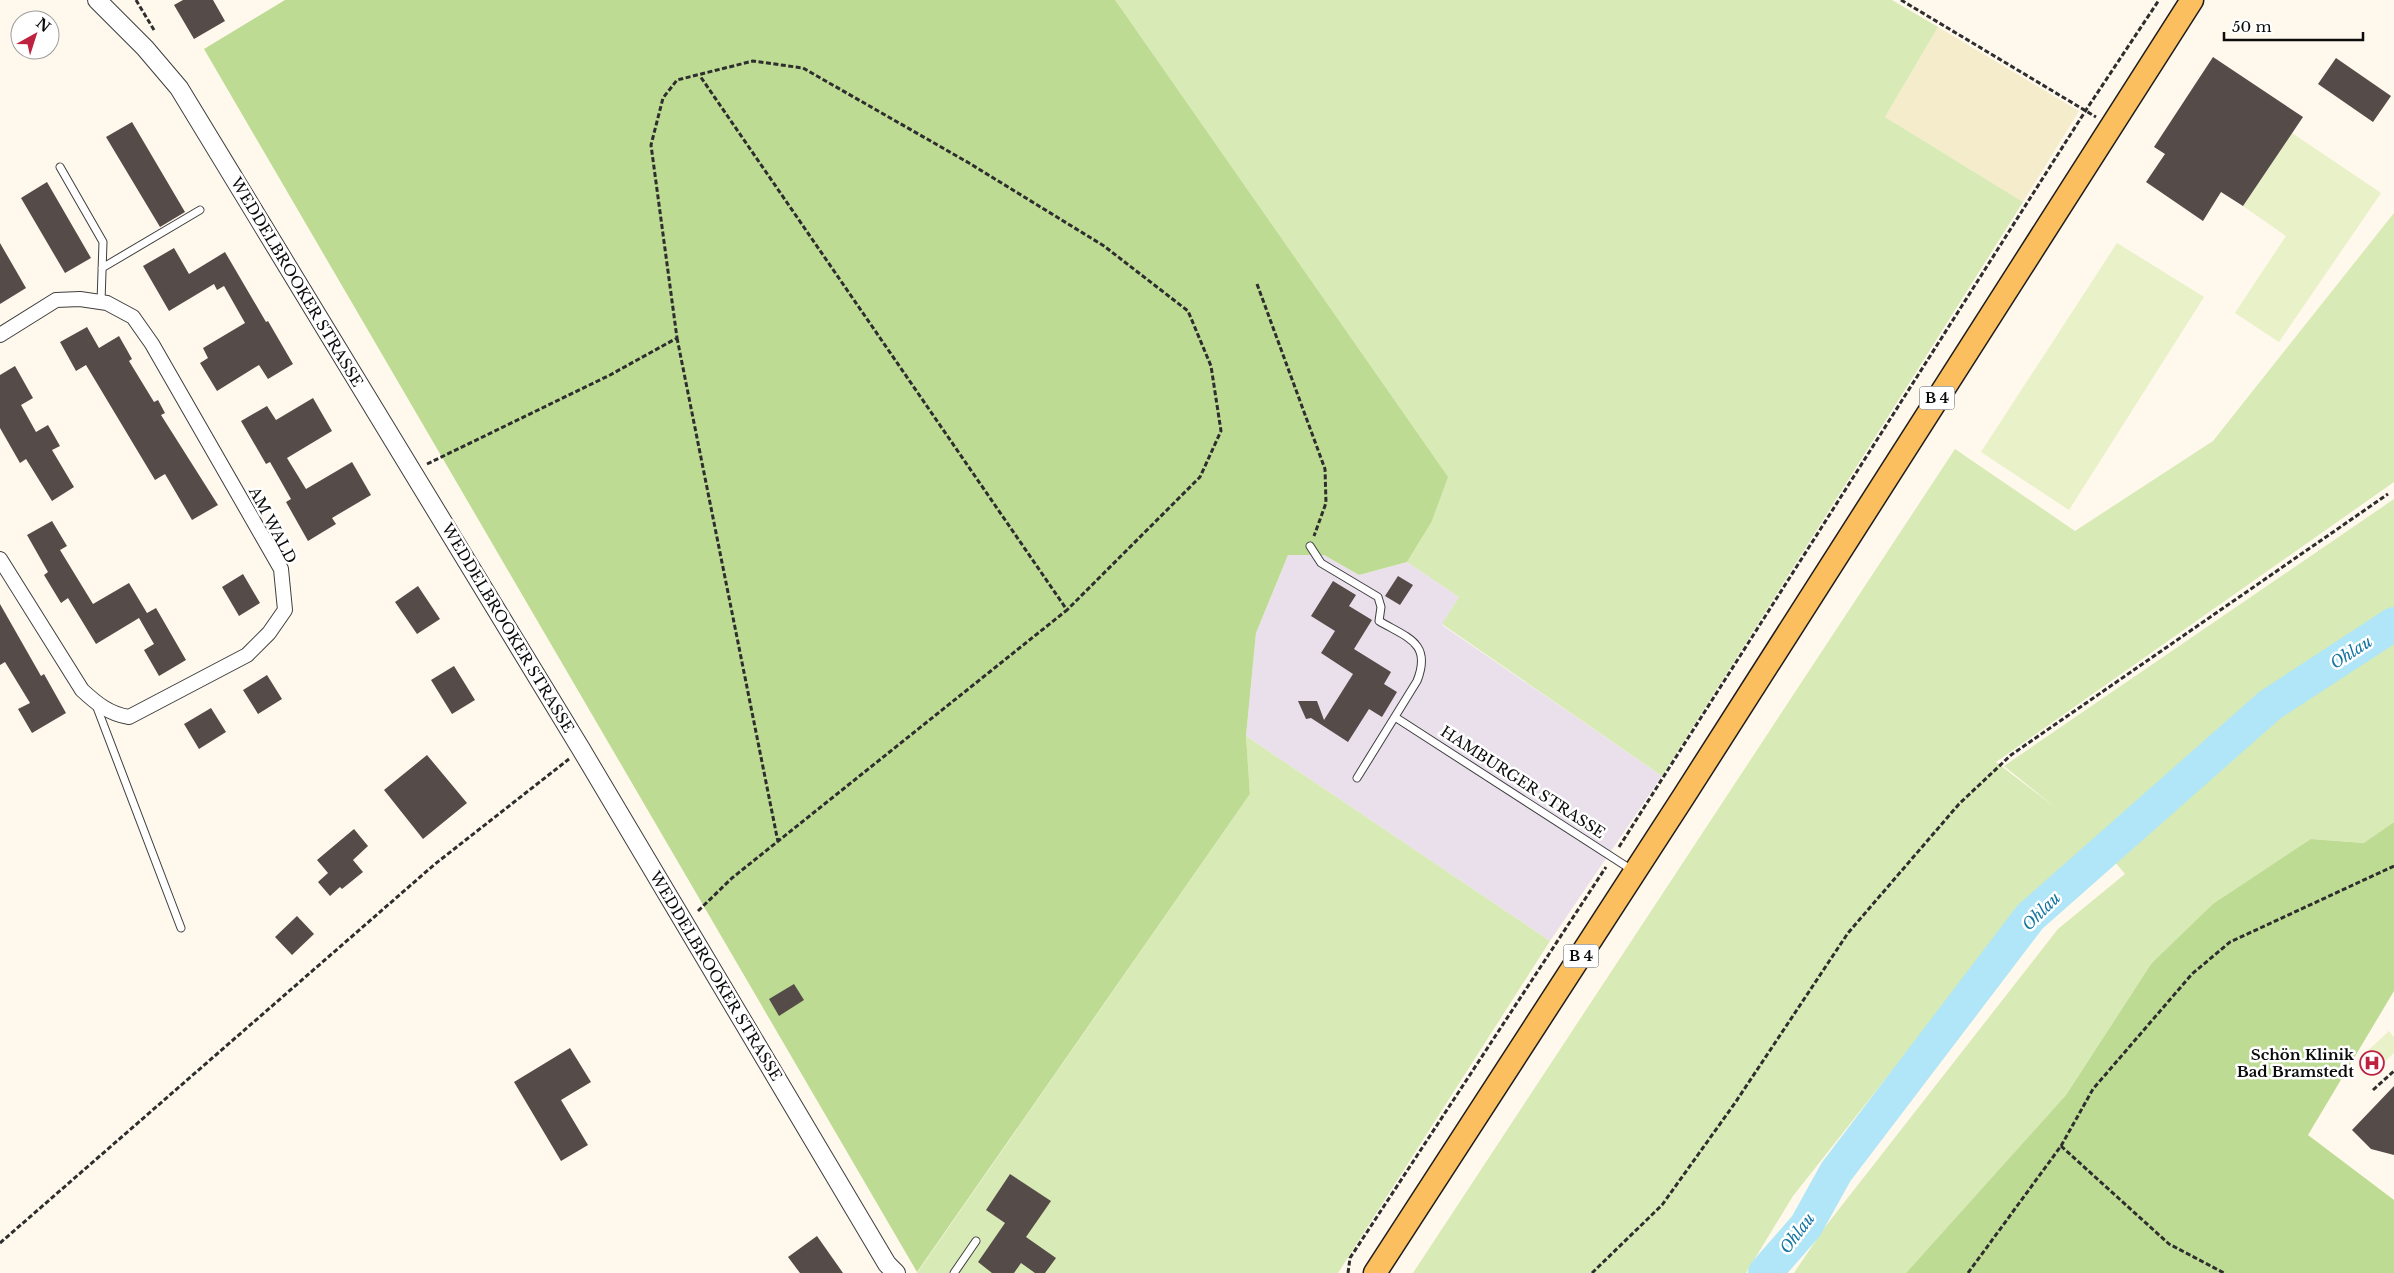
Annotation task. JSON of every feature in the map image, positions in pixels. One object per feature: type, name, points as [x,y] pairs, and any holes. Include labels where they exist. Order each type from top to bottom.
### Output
[{"type":"main road","name":"B 4","points":[[1375,1273],[1635,872],[2192,0]]},
{"type":"street","name":"WEDDELBROOKER STRASSE","points":[[97,0],[145,48],[179,88],[581,749],[887,1264],[896,1273]]},
{"type":"street","name":"AM WALD","points":[[0,335],[56,300],[80,299],[107,303],[134,317],[152,344],[281,569],[285,610],[269,634],[247,654],[129,717],[116,715],[95,702],[82,690],[0,559]]},
{"type":"lane","points":[[60,167],[103,242],[100,302]]},
{"type":"lane","points":[[102,268],[200,210]]},
{"type":"lane","points":[[1310,546],[1321,563],[1378,597],[1380,621],[1413,641],[1422,652],[1423,666],[1417,681],[1357,778]]},
{"type":"lane","points":[[95,702],[181,928]]},
{"type":"lane","name":"HAMBURGER STRASSE","points":[[1396,717],[1635,872]]},
{"type":"lane","points":[[954,1273],[976,1241]]},
{"type":"path","points":[[1902,0],[2110,126]]},
{"type":"path","points":[[1348,1273],[1350,1258],[1613,856],[2086,110],[2159,0]]},
{"type":"path","points":[[684,923],[732,878],[778,842],[1067,610],[1200,477],[1221,430],[1211,366],[1188,311],[1104,246],[970,163],[803,68],[753,61],[700,76],[678,80],[663,98],[651,145],[677,338],[778,842]]},
{"type":"path","points":[[700,76],[1067,610]]},
{"type":"path","points":[[1257,284],[1325,469],[1326,503],[1310,546]]},
{"type":"path","points":[[412,471],[610,375],[677,338]]},
{"type":"path","points":[[1592,1273],[1662,1205],[1735,1103],[1848,933],[1959,804],[2011,755],[2388,494]]},
{"type":"path","points":[[0,1244],[435,864],[581,749]]},
{"type":"path","points":[[1968,1273],[2061,1146],[2093,1089],[2192,974],[2230,942],[2394,866]]},
{"type":"path","points":[[2372,1090],[2394,1071]]},
{"type":"path","points":[[2061,1146],[2169,1244],[2224,1273]]},
{"type":"shaded area","points":[[1938,27],[2079,111],[2023,202],[1885,117]]},
{"type":"shaded area","points":[[1288,555],[1324,555],[1359,575],[1407,562],[1459,597],[1442,625],[1662,776],[1550,941],[1246,736],[1256,633]]},
{"type":"green space","points":[[285,0],[1115,0],[1448,477],[1431,523],[1407,562],[1359,575],[1324,555],[1288,555],[1256,633],[1246,736],[1250,794],[917,1272],[204,49]]},
{"type":"green space","points":[[1115,0],[1892,0],[1938,27],[1885,117],[2023,202],[1662,776],[1442,624],[1459,597],[1407,562],[1431,523]]},
{"type":"green space","points":[[2292,133],[2381,193],[2279,342],[2235,313],[2286,236],[2243,206]]},
{"type":"green space","points":[[2394,213],[2394,482],[1996,762],[2056,808],[2004,766],[2394,499],[2394,822],[2365,843],[2311,839],[2151,964],[2066,1095],[1906,1273],[1794,1273],[1825,1227],[2058,929],[2125,874],[2096,839],[2019,910],[1793,1196],[1746,1273],[1413,1273],[1955,449],[2075,531],[2213,441]]},
{"type":"green space","points":[[2117,243],[2204,297],[2069,510],[1981,452]]},
{"type":"green space","points":[[1246,736],[1550,941],[1338,1273],[917,1273],[1250,794]]},
{"type":"green space","points":[[2394,822],[2394,991],[2308,1135],[2394,1200],[2394,1273],[1906,1273],[2066,1095],[2151,964],[2213,904],[2311,839],[2364,843]]},
{"type":"green space","points":[[2389,1031],[2394,1037],[2394,1053],[2374,1072],[2361,1057]]},
{"type":"building","points":[[183,0],[213,0],[225,21],[194,39],[174,5]]},
{"type":"building","points":[[2213,57],[2303,117],[2243,206],[2221,192],[2203,221],[2146,182],[2165,154],[2154,147]]},
{"type":"building","points":[[2336,58],[2391,96],[2373,122],[2318,84]]},
{"type":"building","points":[[132,122],[185,212],[160,227],[106,137]]},
{"type":"building","points":[[47,182],[91,258],[65,273],[21,198]]},
{"type":"building","points":[[0,243],[26,288],[0,304]]},
{"type":"building","points":[[174,248],[189,274],[225,252],[293,364],[268,379],[259,365],[217,391],[200,363],[208,358],[203,348],[245,323],[224,286],[217,290],[214,284],[169,311],[143,266]]},
{"type":"building","points":[[87,327],[99,348],[119,336],[132,359],[129,361],[154,402],[158,400],[165,413],[161,415],[218,505],[192,520],[165,474],[155,480],[86,365],[76,371],[60,342]]},
{"type":"building","points":[[15,366],[33,398],[21,405],[36,432],[48,425],[60,446],[52,450],[74,487],[52,501],[26,459],[20,463],[0,428],[0,375]]},
{"type":"building","points":[[313,398],[332,431],[287,458],[306,489],[352,462],[371,495],[332,518],[336,524],[308,541],[286,502],[291,499],[270,462],[266,464],[241,421],[267,406],[276,420]]},
{"type":"building","points":[[52,521],[67,546],[60,550],[93,604],[129,583],[147,613],[156,608],[186,660],[159,676],[144,650],[154,644],[139,618],[96,644],[68,598],[61,603],[44,575],[48,572],[27,535]]},
{"type":"building","points":[[243,574],[260,603],[239,616],[222,587]]},
{"type":"building","points":[[1398,576],[1413,585],[1400,605],[1385,596]]},
{"type":"building","points":[[1333,581],[1356,595],[1349,606],[1372,620],[1354,649],[1391,672],[1384,684],[1397,692],[1382,717],[1369,709],[1348,742],[1311,718],[1306,719],[1298,701],[1317,701],[1324,720],[1353,674],[1321,653],[1335,631],[1311,616]]},
{"type":"building","points":[[418,586],[440,619],[417,634],[395,602]]},
{"type":"building","points":[[0,604],[41,676],[44,674],[66,713],[32,733],[18,709],[30,703],[5,662],[0,665]]},
{"type":"building","points":[[454,666],[475,700],[452,714],[431,680]]},
{"type":"building","points":[[267,675],[282,699],[258,714],[243,690]]},
{"type":"building","points":[[211,708],[226,732],[199,749],[184,724]]},
{"type":"building","points":[[427,755],[467,803],[423,839],[384,790]]},
{"type":"building","points":[[354,829],[368,846],[353,860],[363,872],[330,896],[318,882],[328,873],[317,860]]},
{"type":"building","points":[[297,916],[314,934],[292,955],[275,937]]},
{"type":"building","points":[[794,984],[804,1000],[779,1016],[769,999]]},
{"type":"building","points":[[570,1048],[591,1082],[561,1100],[588,1145],[561,1161],[514,1082]]},
{"type":"building","points":[[2394,1086],[2394,1155],[2371,1149],[2352,1130]]},
{"type":"building","points":[[1010,1174],[1051,1201],[1026,1237],[1056,1258],[1045,1273],[1035,1273],[1021,1263],[1014,1273],[992,1273],[978,1262],[1005,1223],[986,1210]]},
{"type":"building","points":[[817,1236],[843,1273],[800,1273],[788,1257]]},
{"type":"waterway","name":"Ohlau","points":[[1765,1273],[1806,1226],[1836,1172],[2030,917],[2270,705],[2394,624]]},
{"type":"place","name":"Schön Klinik Bad Bramstedt","points":[[2372,1063]]}]
